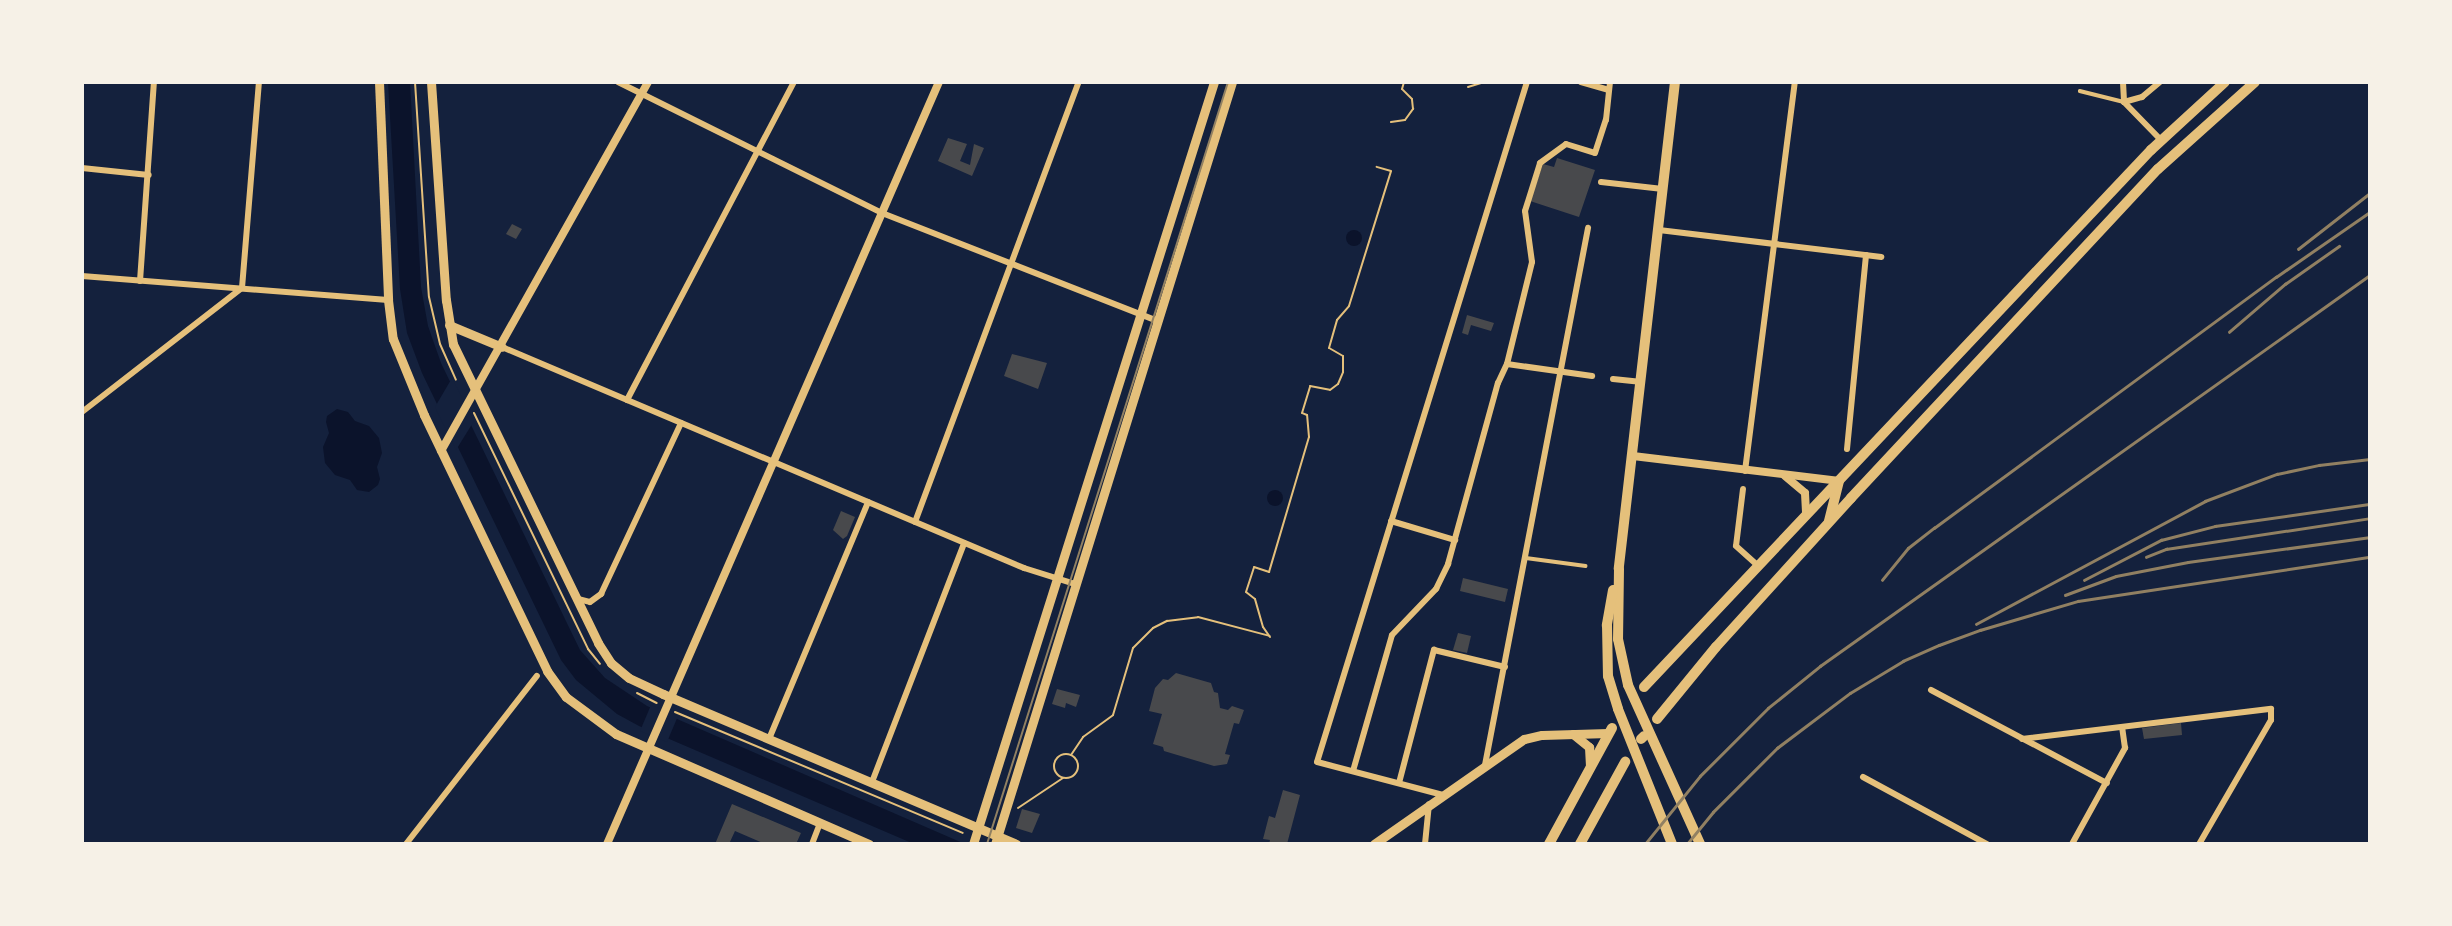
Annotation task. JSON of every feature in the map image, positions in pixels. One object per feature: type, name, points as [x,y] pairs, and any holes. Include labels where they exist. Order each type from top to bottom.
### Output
[{"type":"main road","points":[[379,82],[388,300],[393,339],[402,366],[547,671],[566,697],[586,714],[648,750],[869,844]]},
{"type":"main road","points":[[431,82],[449,325],[453,344],[598,643],[611,663],[629,678],[671,697],[979,828],[996,840],[1016,844]]},
{"type":"main road","points":[[973,844],[1214,82]]},
{"type":"main road","points":[[996,840],[1232,82]]},
{"type":"main road","points":[[1672,844],[1618,709],[1608,676],[1606,625],[1619,569],[1675,82]]},
{"type":"main road","points":[[1644,687],[2161,140],[2225,82]]},
{"type":"main road","points":[[1657,719],[1716,647],[1855,494],[2158,169],[2255,82]]},
{"type":"main road","points":[[449,325],[502,348]]},
{"type":"main road","points":[[1839,481],[1855,494]]},
{"type":"main road","points":[[1828,524],[1839,481]]},
{"type":"main road","points":[[1619,569],[1618,639],[1628,685],[1700,844]]},
{"type":"main road","points":[[1374,844],[1524,739],[1542,734],[1610,730]]},
{"type":"main road","points":[[1549,844],[1610,730]]},
{"type":"main road","points":[[1572,733],[1589,747],[1590,767]]},
{"type":"main road","points":[[1580,844],[1625,762]]},
{"type":"street","points":[[140,281],[154,82]]},
{"type":"street","points":[[82,412],[242,288],[259,82]]},
{"type":"street","points":[[618,82],[882,213],[1157,321]]},
{"type":"street","points":[[442,451],[502,348],[648,82]]},
{"type":"street","points":[[627,400],[794,82]]},
{"type":"street","points":[[607,844],[939,82]]},
{"type":"street","points":[[915,522],[1079,82]]},
{"type":"street","points":[[1443,795],[1317,762],[1527,82]]},
{"type":"street","points":[[1353,771],[1392,635],[1436,589],[1455,540],[1498,383],[1507,364],[1532,262],[1525,211],[1539,163],[1566,144],[1595,153],[1606,120],[1610,86],[1581,82]]},
{"type":"street","points":[[1745,471],[1795,82]]},
{"type":"street","points":[[2123,82],[2124,102],[2161,140]]},
{"type":"street","points":[[2124,102],[2142,97],[2160,82]]},
{"type":"street","points":[[82,169],[149,175]]},
{"type":"street","points":[[1601,182],[1663,189]]},
{"type":"street","points":[[1485,765],[1588,228]]},
{"type":"street","points":[[1659,230],[1881,257]]},
{"type":"street","points":[[1847,449],[1866,255]]},
{"type":"street","points":[[82,276],[388,300]]},
{"type":"street","points":[[502,348],[964,543],[1075,584]]},
{"type":"street","points":[[1507,364],[1592,376]]},
{"type":"street","points":[[1613,379],[1642,382]]},
{"type":"street","points":[[578,599],[590,602],[601,594],[681,423]]},
{"type":"street","points":[[1633,456],[1839,481]]},
{"type":"street","points":[[1785,476],[1805,494],[1806,515]]},
{"type":"street","points":[[1743,489],[1736,546],[1758,566]]},
{"type":"street","points":[[769,739],[868,502]]},
{"type":"street","points":[[1391,521],[1455,540]]},
{"type":"street","points":[[872,782],[964,543]]},
{"type":"street","points":[[1399,783],[1434,650],[1505,667]]},
{"type":"street","points":[[406,844],[537,676]]},
{"type":"street","points":[[1931,691],[2107,783]]},
{"type":"street","points":[[2022,739],[2271,709],[2271,720],[2199,844]]},
{"type":"street","points":[[2072,844],[2125,748],[2122,727]]},
{"type":"street","points":[[1863,777],[1987,844]]},
{"type":"street","points":[[1425,844],[1429,804]]},
{"type":"street","points":[[812,844],[820,823]]},
{"type":"lane","points":[[2080,91],[2124,102]]},
{"type":"lane","points":[[1526,558],[1585,566]]},
{"type":"path","points":[[415,82],[429,297],[440,344],[456,380]]},
{"type":"path","points":[[1391,122],[1405,120],[1413,110],[1412,99],[1402,89],[1404,82]]},
{"type":"path","points":[[1468,87],[1483,82]]},
{"type":"path","points":[[1071,755],[1077,743],[1116,710],[1133,648],[1153,628],[1167,621],[1198,617],[1270,637],[1263,627],[1255,599],[1246,593],[1254,567],[1269,572],[1309,437],[1307,415],[1302,413],[1310,386],[1330,390],[1338,384],[1343,372],[1343,356],[1329,348],[1338,320],[1349,306],[1391,171],[1377,167]]},
{"type":"path","points":[[675,712],[962,834]]},
{"type":"path","points":[[1018,808],[1063,777],[1073,775],[1077,769],[1077,761],[1071,755],[1063,754],[1055,762],[1055,770],[1063,777]]},
{"type":"water","points":[[388,82],[410,82],[421,287],[428,326],[441,363],[580,650],[605,678],[647,706],[965,844],[914,844],[639,726],[617,714],[576,680],[561,660],[422,373],[407,333],[400,289]]},
{"type":"water","points":[[1354,230],[1360,232],[1360,244],[1354,246],[1348,244],[1346,238],[1348,232]]},
{"type":"water","points":[[337,409],[348,412],[355,421],[369,426],[379,438],[382,453],[377,467],[380,479],[378,485],[369,492],[357,490],[350,480],[335,475],[325,463],[323,447],[329,433],[327,416]]},
{"type":"water","points":[[1275,490],[1281,492],[1281,504],[1275,506],[1269,504],[1267,498],[1269,492]]},
{"type":"pier","points":[[452,378],[474,421],[456,450],[435,407]]},
{"type":"pier","points":[[651,705],[678,716],[667,742],[640,731]]},
{"type":"building","points":[[948,138],[967,144],[960,161],[970,165],[974,144],[984,148],[972,176],[938,161]]},
{"type":"building","points":[[1557,158],[1595,170],[1579,217],[1530,201],[1543,164],[1554,167]]},
{"type":"building","points":[[512,224],[522,229],[516,239],[506,234]]},
{"type":"building","points":[[1467,315],[1494,323],[1491,331],[1471,325],[1468,335],[1462,333]]},
{"type":"building","points":[[1012,354],[1047,363],[1038,389],[1004,376]]},
{"type":"building","points":[[841,511],[855,517],[843,539],[833,530]]},
{"type":"building","points":[[1463,578],[1508,589],[1505,602],[1460,591]]},
{"type":"building","points":[[1458,633],[1471,636],[1467,653],[1453,650]]},
{"type":"building","points":[[1176,673],[1211,683],[1214,692],[1218,693],[1220,708],[1228,710],[1232,706],[1244,710],[1239,724],[1234,723],[1225,754],[1230,755],[1227,764],[1214,766],[1164,751],[1163,747],[1153,744],[1162,714],[1149,711],[1155,688],[1163,679],[1168,680]]},
{"type":"building","points":[[1057,689],[1080,695],[1076,707],[1066,703],[1065,708],[1052,704]]},
{"type":"building","points":[[2181,723],[2182,735],[2144,739],[2142,728]]},
{"type":"building","points":[[1283,790],[1300,795],[1287,844],[1269,844],[1270,840],[1263,839],[1269,816],[1275,818]]},
{"type":"building","points":[[732,804],[801,833],[796,844],[765,844],[735,831],[729,844],[715,844]]},
{"type":"building","points":[[1022,809],[1040,814],[1032,833],[1016,828]]},
{"type":"tram line","points":[[987,844],[1228,82]]},
{"type":"railway","points":[[2298,249],[2370,193]]},
{"type":"railway","points":[[1882,580],[1908,548],[1934,528],[2276,277],[2370,212]]},
{"type":"railway","points":[[2229,332],[2285,284],[2339,246]]},
{"type":"railway","points":[[1645,844],[1700,776],[1768,708],[1820,666],[2370,275]]},
{"type":"railway","points":[[1976,624],[2205,501],[2277,474],[2319,465],[2370,459]]},
{"type":"railway","points":[[2084,580],[2161,540],[2215,526],[2370,504]]},
{"type":"railway","points":[[2146,557],[2166,549],[2370,518]]},
{"type":"railway","points":[[2065,595],[2116,576],[2188,562],[2370,537]]},
{"type":"railway","points":[[1687,844],[1713,812],[1777,748],[1850,693],[1903,661],[1939,645],[2078,601],[2370,557]]}]
